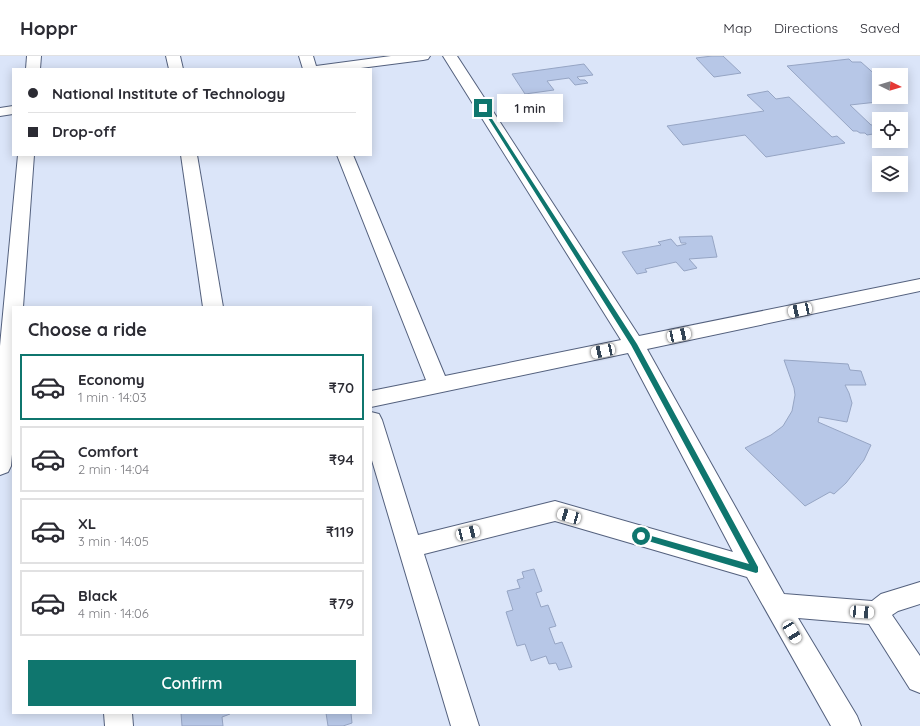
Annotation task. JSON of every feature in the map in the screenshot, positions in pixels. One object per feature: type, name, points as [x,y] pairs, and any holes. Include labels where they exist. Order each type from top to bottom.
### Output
[{"type":"street","points":[[33,68],[34,56]]},
{"type":"street","points":[[174,56],[176,68]]},
{"type":"street","points":[[306,56],[310,68]]},
{"type":"street","points":[[328,68],[423,56]]},
{"type":"street","points":[[450,56],[634,344],[776,605],[847,726]]},
{"type":"street","points":[[0,112],[12,110]]},
{"type":"street","points":[[13,306],[26,156]]},
{"type":"street","points":[[189,156],[213,306]]},
{"type":"street","points":[[345,156],[438,385]]},
{"type":"street","points":[[372,399],[920,285]]},
{"type":"street","points":[[0,466],[12,322]]},
{"type":"street","points":[[372,423],[465,726]]},
{"type":"street","points":[[0,478],[12,475]]},
{"type":"street","points":[[410,547],[555,511],[756,569]]},
{"type":"street","points":[[776,605],[876,613],[890,602],[920,594]]},
{"type":"street","points":[[876,613],[920,680]]},
{"type":"street","points":[[118,714],[119,726]]},
{"type":"building","points":[[723,56],[741,73],[714,77],[696,58]]},
{"type":"building","points":[[849,59],[852,62],[861,62],[872,72],[872,103],[850,105],[872,125],[872,134],[867,135],[865,133],[853,131],[787,66]]},
{"type":"building","points":[[584,64],[593,75],[577,77],[588,83],[575,85],[569,78],[547,81],[554,90],[525,94],[512,74]]},
{"type":"building","points":[[768,91],[776,99],[789,97],[832,137],[837,136],[845,143],[766,157],[745,135],[683,145],[667,126],[764,111],[747,95]]},
{"type":"building","points":[[712,236],[717,257],[689,259],[697,268],[684,271],[676,262],[645,269],[647,272],[637,274],[622,252],[661,245],[658,242],[671,239],[677,246],[686,244],[681,243],[679,237]]},
{"type":"building","points":[[784,360],[848,364],[850,370],[861,371],[866,385],[845,385],[852,403],[847,422],[819,417],[818,422],[871,445],[864,460],[846,483],[834,494],[830,492],[805,506],[745,448],[771,435],[783,426],[792,411],[795,395],[794,388]]},
{"type":"building","points":[[534,569],[542,591],[536,593],[541,607],[548,605],[556,626],[549,628],[555,644],[562,642],[572,667],[559,670],[556,663],[549,664],[546,656],[531,661],[525,644],[517,646],[506,612],[513,610],[507,591],[520,588],[517,580],[524,578],[522,572]]},
{"type":"building","points":[[181,714],[230,714],[222,717],[223,726],[182,726]]},
{"type":"building","points":[[326,714],[351,714],[352,723],[343,726],[328,726]]},
{"type":"route","points":[[483,108],[634,344],[756,569],[641,536]]}]
